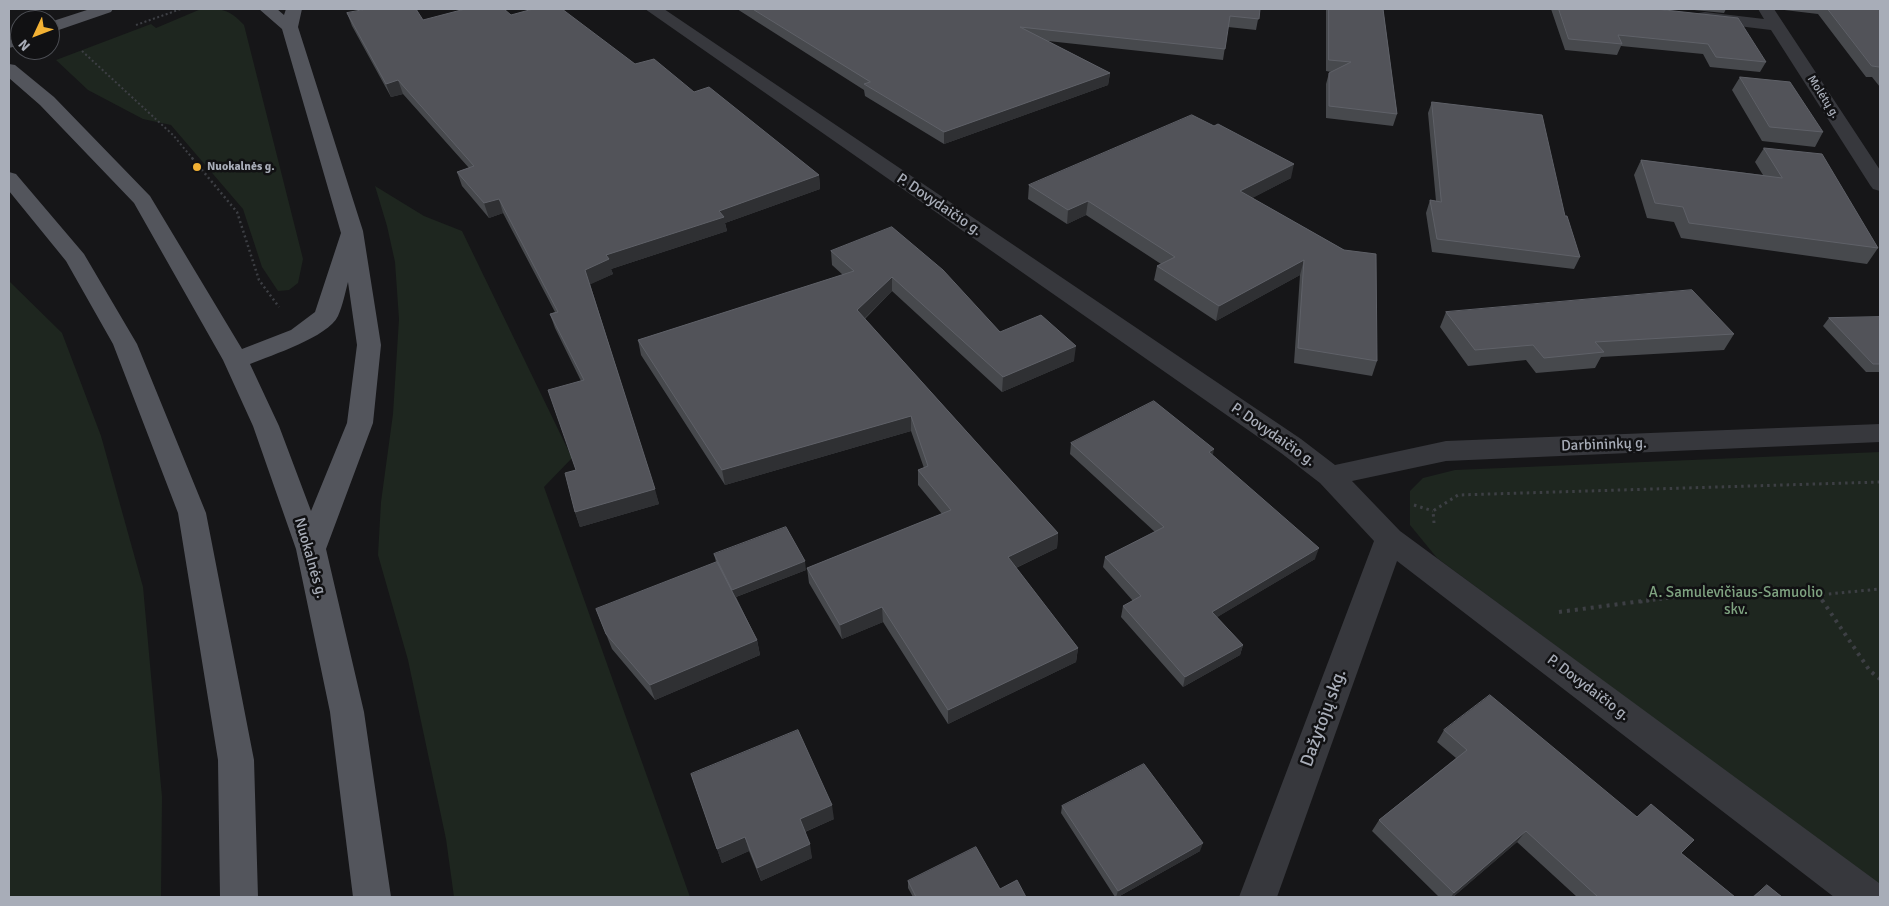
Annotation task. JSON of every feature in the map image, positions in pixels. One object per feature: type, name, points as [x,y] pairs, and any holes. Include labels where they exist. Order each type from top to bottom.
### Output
[{"type":"main road","points":[[60,25],[105,9]]},
{"type":"main road","points":[[267,9],[292,18],[352,231],[369,345],[360,423],[311,549]]},
{"type":"main road","name":"Nuokalnės g.","points":[[9,69],[47,101],[143,200],[236,360],[266,426],[311,549],[347,712],[372,897]]},
{"type":"main road","points":[[9,178],[76,259],[125,344],[192,513],[236,760],[240,897]]},
{"type":"main road","points":[[236,360],[300,335],[326,316],[352,231]]},
{"type":"street","name":"P. Dovydaičio g.","points":[[654,9],[1291,446],[1330,476],[1390,539],[1864,897]]},
{"type":"street","points":[[1690,16],[1771,17]]},
{"type":"street","name":"Molėtų g.","points":[[1771,17],[1880,185]]},
{"type":"street","name":"Darbininkų g.","points":[[1330,476],[1446,451],[1880,433]]},
{"type":"street","name":"Dažytojų skg.","points":[[1258,897],[1390,539]]},
{"type":"path","points":[[146,21],[181,9]]},
{"type":"path","points":[[107,75],[173,135],[237,212],[259,280],[300,335]]},
{"type":"path","points":[[1435,532],[1433,511],[1458,495],[1880,482]]},
{"type":"path","points":[[1551,613],[1747,588],[1818,595],[1880,589]]},
{"type":"path","points":[[1818,595],[1870,670],[1880,679]]},
{"type":"green space","points":[[201,9],[225,11],[244,25],[303,259],[298,283],[289,290],[278,291],[262,267],[243,209],[171,125],[143,119],[88,90],[56,60],[151,24],[156,28]]},
{"type":"green space","points":[[375,186],[424,216],[462,231],[572,458],[544,487],[690,897],[454,897],[446,839],[408,660],[378,555],[381,502],[393,414],[399,319],[395,262]]},
{"type":"green space","points":[[9,281],[62,333],[101,436],[143,587],[162,797],[161,897],[9,897]]},
{"type":"green space","name":"A. Samulevičiaus-Samuolio skv.","points":[[1880,452],[1880,886],[1437,558],[1410,525],[1410,491],[1423,478],[1455,470]]},
{"type":"building","points":[[367,9],[416,9],[423,20],[465,9],[504,9],[511,15],[533,9],[562,9],[635,64],[654,59],[694,92],[709,87],[819,175],[719,211],[724,217],[606,255],[609,259],[585,270],[655,489],[575,512],[565,473],[576,470],[548,390],[584,380],[550,314],[558,312],[499,199],[484,203],[457,172],[474,166],[398,80],[386,84],[347,13]]},
{"type":"building","points":[[753,9],[1260,9],[1259,19],[1230,16],[1225,49],[1020,27],[1110,73],[944,132],[864,84],[870,82]]},
{"type":"building","points":[[1329,9],[1383,9],[1397,114],[1329,106],[1329,73],[1351,62],[1329,60]]},
{"type":"building","points":[[1559,9],[1656,9],[1738,18],[1766,62],[1716,57],[1708,44],[1618,35],[1622,44],[1569,39]]},
{"type":"building","points":[[1828,9],[1880,9],[1880,68],[1872,66]]},
{"type":"building","points":[[1740,77],[1790,82],[1823,132],[1770,127]]},
{"type":"building","points":[[1432,102],[1542,115],[1565,216],[1567,216],[1580,257],[1437,239],[1430,200],[1441,202]]},
{"type":"building","points":[[1192,115],[1214,126],[1218,124],[1294,164],[1240,191],[1344,250],[1376,254],[1377,361],[1298,348],[1304,260],[1219,306],[1157,266],[1175,257],[1088,201],[1068,210],[1029,185]]},
{"type":"building","points":[[1764,148],[1822,154],[1878,248],[1689,223],[1683,207],[1655,203],[1641,160],[1782,178]]},
{"type":"building","points":[[892,227],[943,270],[1000,332],[1041,315],[1076,346],[1003,377],[892,277],[857,310],[1058,533],[1008,557],[1078,648],[948,710],[882,607],[840,625],[807,568],[951,510],[918,470],[928,466],[911,416],[722,470],[638,340],[854,271],[831,251]]},
{"type":"building","points":[[1692,290],[1734,334],[1595,342],[1604,352],[1544,358],[1533,345],[1475,350],[1446,312]]},
{"type":"building","points":[[1880,317],[1880,364],[1873,364],[1829,318]]},
{"type":"building","points":[[1154,401],[1214,449],[1209,452],[1319,548],[1212,612],[1243,645],[1185,677],[1123,606],[1141,596],[1105,557],[1164,527],[1071,443]]},
{"type":"building","points":[[786,527],[805,561],[732,590],[714,554]]},
{"type":"building","points":[[717,562],[757,640],[650,685],[606,634],[596,609]]},
{"type":"building","points":[[1490,695],[1637,817],[1651,804],[1694,840],[1681,853],[1735,897],[1598,897],[1526,831],[1454,893],[1379,820],[1467,750],[1444,730]]},
{"type":"building","points":[[798,730],[832,805],[800,819],[810,844],[757,868],[745,837],[717,849],[691,774]]},
{"type":"building","points":[[1144,764],[1203,843],[1118,891],[1062,806]]},
{"type":"building","points":[[976,847],[1000,889],[1017,880],[1026,897],[916,897],[908,881]]},
{"type":"building","points":[[1767,885],[1782,897],[1754,897]]},
{"type":"place","name":"Nuokalnės g.","points":[[197,167]]}]
